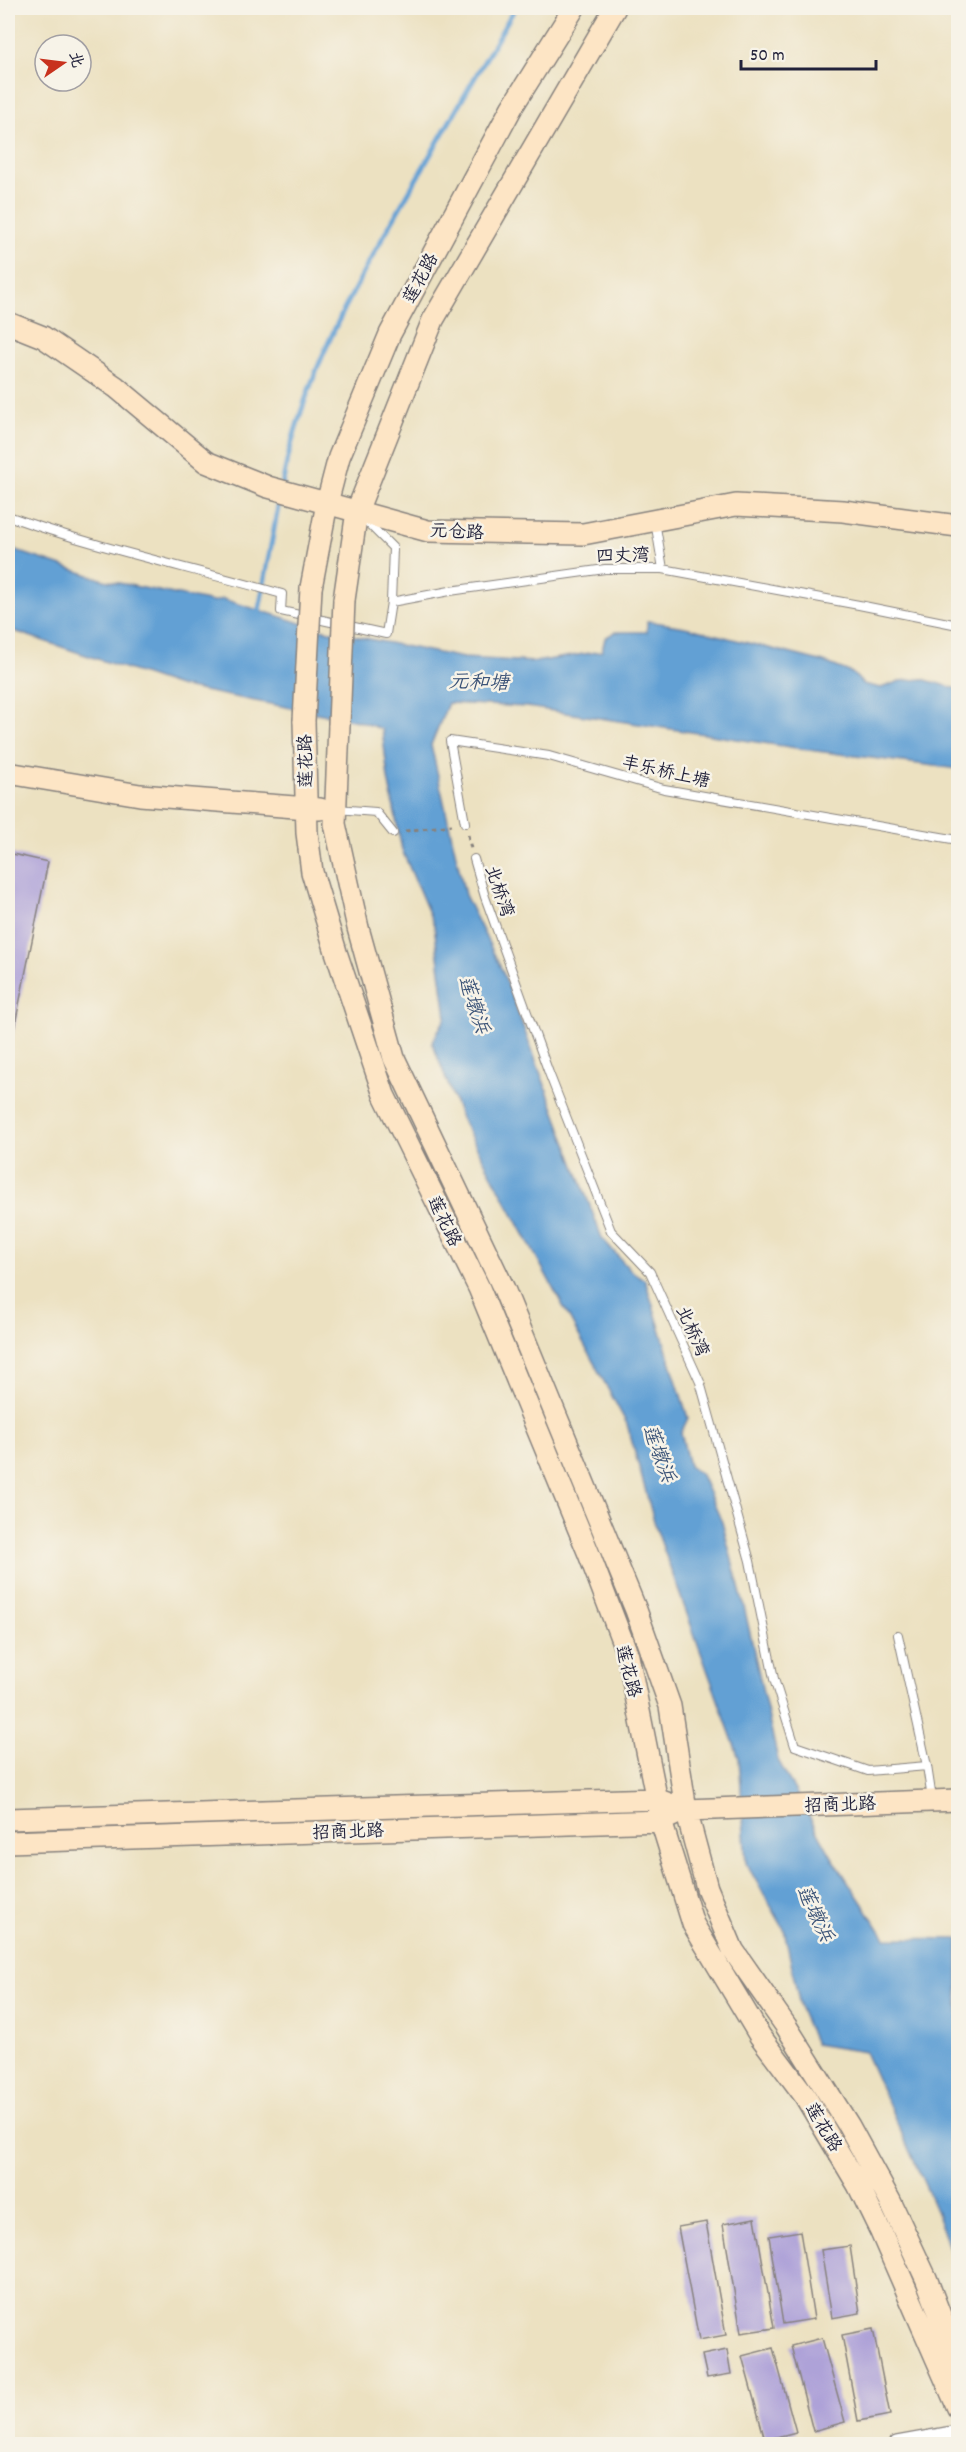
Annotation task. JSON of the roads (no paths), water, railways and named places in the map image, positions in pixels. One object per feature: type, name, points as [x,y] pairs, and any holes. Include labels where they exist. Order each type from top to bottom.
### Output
[{"type":"main road","name":"莲花路","points":[[574,8],[512,107],[390,334],[339,457],[327,503],[311,588],[304,721],[306,808],[312,872],[339,963],[384,1095],[479,1288],[589,1554],[628,1656],[661,1821],[693,1924],[760,2036],[805,2096],[858,2185],[958,2408]]},
{"type":"main road","name":"莲花路","points":[[615,8],[433,320],[357,511],[344,600],[335,824],[358,928],[394,1058],[504,1289],[636,1610],[670,1706],[686,1810],[707,1888],[733,1950],[786,2026],[858,2143],[890,2201],[926,2278],[958,2362]]},
{"type":"main road","name":"元仓路","points":[[8,323],[43,337],[116,387],[206,462],[268,487],[428,531],[583,534],[736,505],[843,512],[958,526]]},
{"type":"main road","points":[[8,773],[140,795],[335,809]]},
{"type":"main road","name":"招商北路","points":[[8,1819],[656,1799],[686,1810]]},
{"type":"main road","name":"招商北路","points":[[8,1842],[661,1821],[686,1810],[958,1800]]},
{"type":"street","points":[[897,2445],[958,2433]]},
{"type":"lane","points":[[8,516],[116,551],[282,594],[281,611],[386,634],[391,602],[393,548],[357,511]]},
{"type":"lane","points":[[655,520],[663,569]]},
{"type":"lane","name":"四丈湾","points":[[391,602],[450,591],[605,569],[663,569],[859,605],[958,626]]},
{"type":"lane","name":"丰乐桥上塘","points":[[465,823],[450,741],[549,756],[664,789],[958,840]]},
{"type":"lane","points":[[335,809],[376,812],[393,833]]},
{"type":"lane","name":"北桥湾","points":[[474,859],[549,1073],[611,1231],[650,1272],[700,1382],[748,1551],[774,1679],[795,1746],[868,1771],[927,1766]]},
{"type":"lane","points":[[898,1635],[927,1766],[932,1800]]},
{"type":"water","points":[[8,548],[104,580],[213,602],[223,599],[320,629],[463,658],[535,662],[602,651],[605,638],[615,632],[647,632],[647,621],[685,627],[824,662],[852,673],[863,684],[881,688],[900,681],[922,679],[958,689],[958,769],[816,751],[527,707],[448,703],[431,745],[465,895],[502,970],[602,1238],[630,1270],[645,1280],[688,1418],[681,1433],[689,1466],[701,1475],[722,1522],[744,1606],[778,1760],[832,1857],[885,1938],[958,1939],[958,2273],[934,2205],[865,2052],[815,2044],[801,2011],[784,1929],[746,1863],[739,1758],[656,1528],[627,1424],[461,1118],[432,1042],[446,1017],[434,925],[402,850],[388,778],[382,729],[358,721],[178,686],[8,629]]},
{"type":"waterway","points":[[282,486],[302,408],[351,296],[515,8]]},
{"type":"waterway","points":[[258,616],[280,496]]},
{"type":"water label","name":"元和塘","points":[[479,681]]},
{"type":"water label","name":"莲墩浜","points":[[475,1004]]},
{"type":"water label","name":"莲墩浜","points":[[660,1453]]},
{"type":"water label","name":"莲墩浜","points":[[816,1913]]}]
